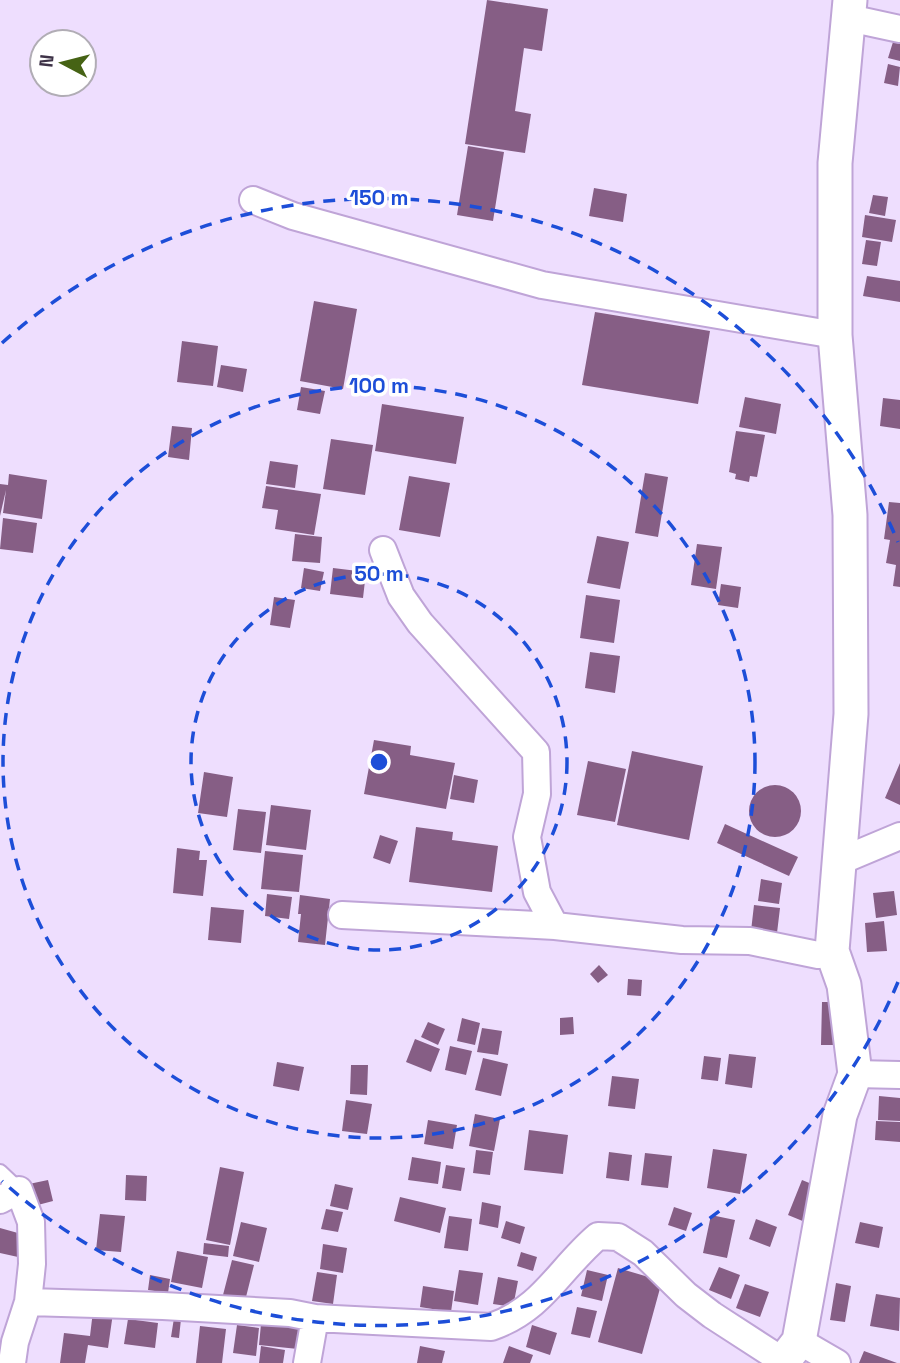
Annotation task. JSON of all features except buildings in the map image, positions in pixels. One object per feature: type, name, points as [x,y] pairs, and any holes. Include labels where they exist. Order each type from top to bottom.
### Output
[{"type":"street","points":[[788,1355],[840,1115],[855,1074],[844,985],[832,951],[851,714],[850,529],[835,335],[835,163],[849,9],[900,29]]},
{"type":"street","points":[[253,200],[293,216],[542,285],[835,335]]},
{"type":"street","points":[[383,550],[401,596],[420,623],[536,752],[537,794],[527,836],[537,892],[555,926]]},
{"type":"street","points":[[838,862],[900,836]]},
{"type":"street","points":[[342,915],[555,926],[682,940],[750,940],[818,955],[832,951]]},
{"type":"street","points":[[855,1074],[900,1074]]},
{"type":"street","points":[[6,1187],[31,1222],[32,1264],[28,1302],[15,1342],[12,1363]]},
{"type":"street","points":[[28,1302],[163,1306],[290,1313],[315,1318],[401,1320],[491,1327],[506,1322],[540,1299],[582,1249],[598,1236],[618,1237],[643,1253],[685,1295],[712,1315],[788,1355],[837,1363]]},
{"type":"street","points":[[307,1363],[315,1318]]}]
